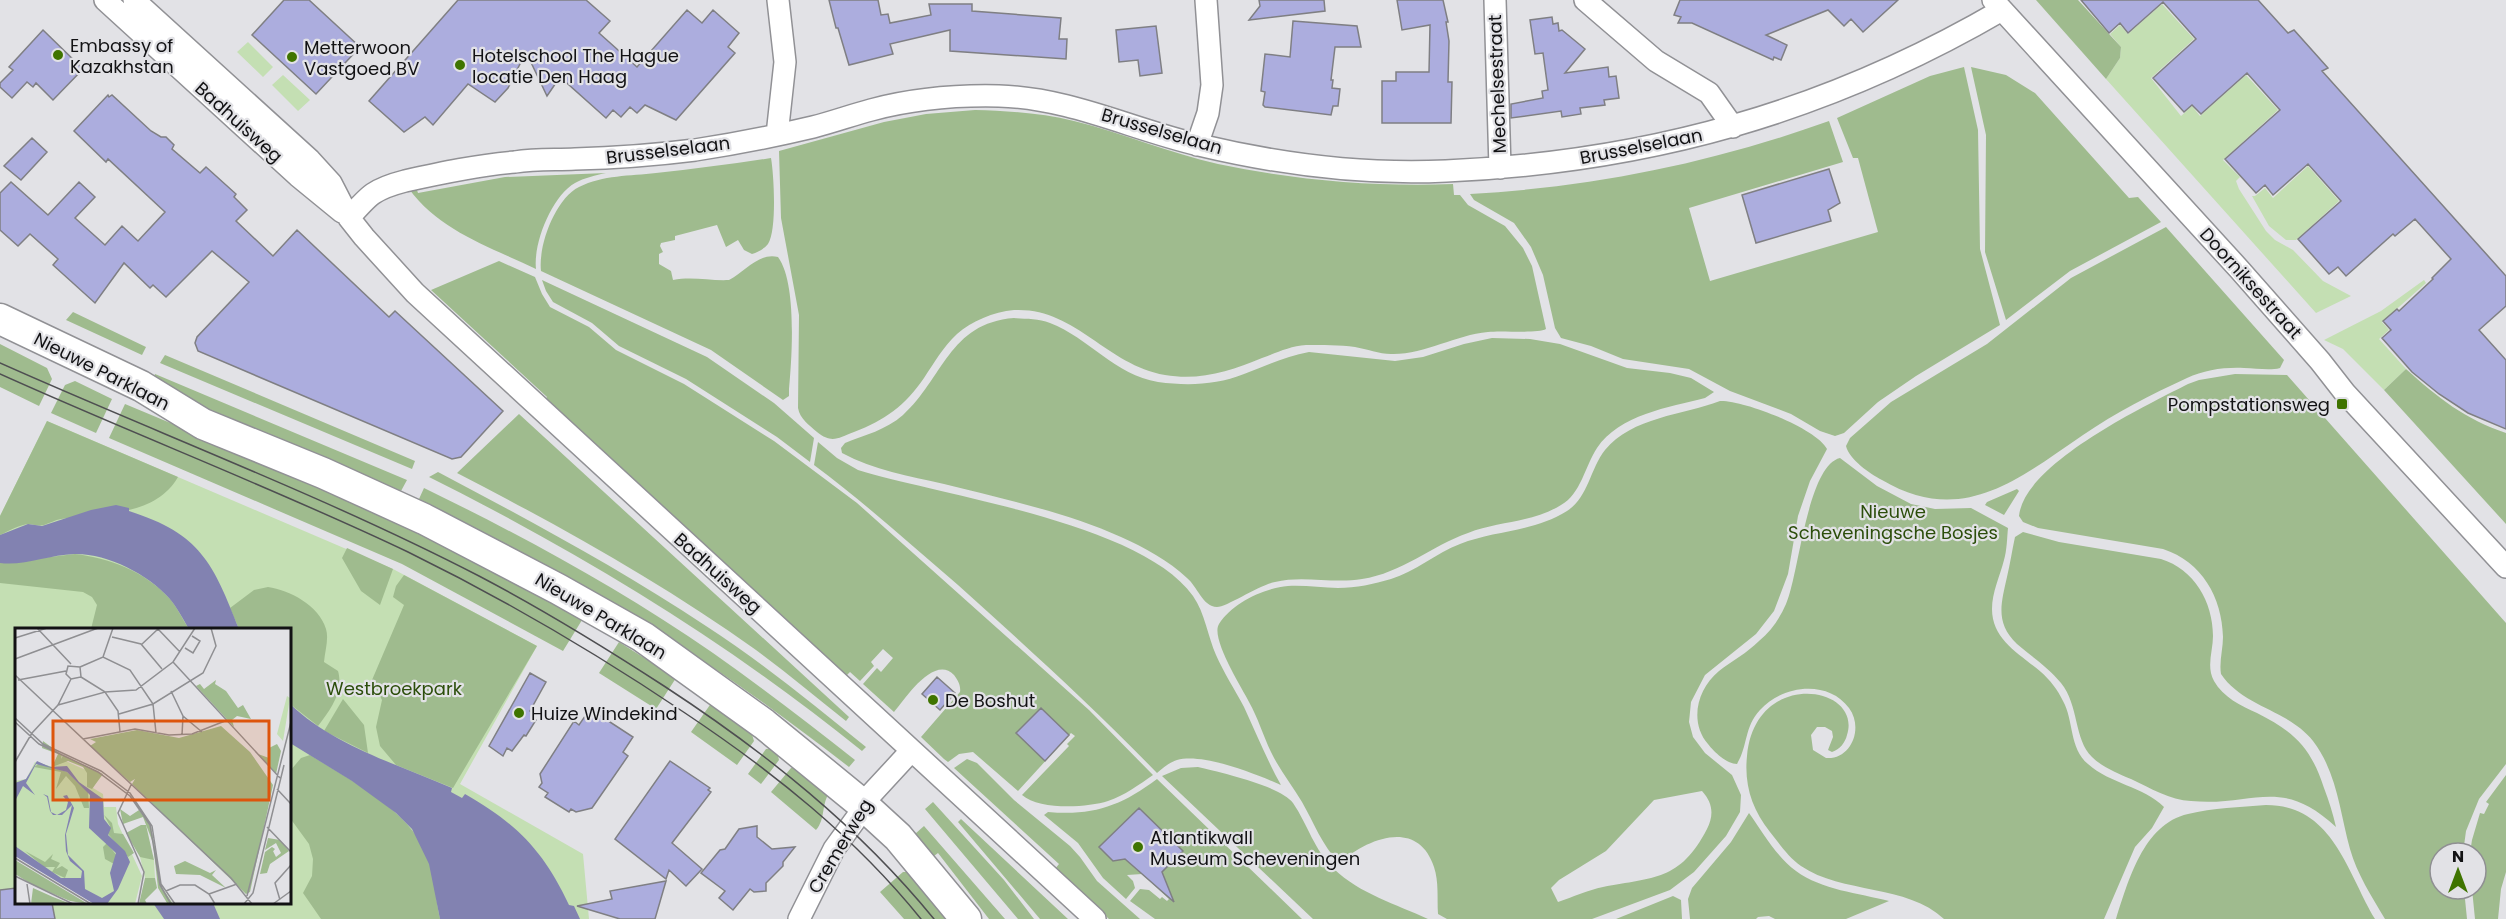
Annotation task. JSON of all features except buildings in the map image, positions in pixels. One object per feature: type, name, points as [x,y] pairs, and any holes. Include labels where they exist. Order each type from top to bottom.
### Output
[{"type":"main road","name":"Nieuwe Parklaan","points":[[0,319],[141,386],[204,424]]},
{"type":"main road","name":"Nieuwe Parklaan","points":[[0,338],[123,397],[204,424],[323,473],[424,519],[643,637],[764,724],[862,804],[898,837],[966,919]]},
{"type":"street","name":"Badhuisweg","points":[[105,0],[298,176],[349,218]]},
{"type":"street","name":"Badhuisweg","points":[[134,0],[310,160],[331,183],[349,218],[415,293],[1095,919]]},
{"type":"street","points":[[777,135],[785,62],[778,0]]},
{"type":"street","points":[[1197,145],[1208,113],[1212,85],[1206,0]]},
{"type":"street","name":"Mechelsestraat","points":[[1495,0],[1500,168]]},
{"type":"street","points":[[1585,0],[1656,61],[1709,93],[1733,127]]},
{"type":"street","name":"Brusselselaan","points":[[349,218],[371,193],[401,182],[463,169],[517,161],[611,158],[696,150],[777,135],[873,109],[914,101],[999,96],[1072,106],[1197,145],[1298,163],[1349,169],[1444,171],[1500,168],[1612,154],[1658,146],[1733,127],[1824,97],[1963,32],[1998,5]]},
{"type":"street","name":"Doorniksestraat","points":[[1998,5],[2239,269],[2345,393],[2506,567]]},
{"type":"street","name":"Cremerweg","points":[[799,919],[834,849],[858,816],[862,804],[911,750]]},
{"type":"green space","points":[[2036,0],[2078,0],[2121,47],[2120,58],[2106,79]]},
{"type":"green space","points":[[2162,4],[2194,39],[2151,78],[2181,116],[2192,106],[2200,116],[2246,75],[2278,110],[2223,160],[2240,177],[2236,181],[2239,189],[2266,231],[2275,240],[2293,250],[2323,281],[2351,296],[2316,313],[2106,79],[2120,58],[2121,47],[2110,34],[2120,25],[2128,34]]},
{"type":"green space","points":[[248,42],[273,67],[263,77],[237,52]]},
{"type":"green space","points":[[1964,67],[1978,130],[1980,249],[2000,325],[1916,376],[1878,402],[1844,433],[1835,436],[1820,431],[1791,414],[1730,391],[1689,369],[1623,359],[1591,346],[1561,338],[1555,328],[1543,275],[1531,247],[1514,223],[1474,200],[1470,194],[1562,186],[1652,171],[1741,149],[1829,121],[1843,162],[1689,208],[1710,281],[1878,232],[1858,158],[1853,158],[1837,118],[1930,76]]},
{"type":"green space","points":[[1971,67],[2006,75],[2035,93],[2129,198],[2138,197],[2161,222],[2070,271],[2006,320],[1985,252],[1986,135]]},
{"type":"green space","points":[[283,75],[310,100],[298,111],[272,85]]},
{"type":"green space","points":[[975,110],[1062,118],[1218,164],[1276,174],[1364,183],[1453,184],[1454,195],[1460,195],[1468,205],[1505,226],[1523,248],[1532,266],[1546,329],[1476,334],[1403,353],[1386,354],[1343,346],[1300,346],[1227,371],[1203,376],[1178,377],[1144,369],[1125,360],[1055,317],[1036,311],[1006,311],[983,318],[957,334],[917,388],[894,411],[844,436],[831,439],[822,436],[805,422],[798,408],[799,315],[781,218],[779,151],[884,122],[926,114]]},
{"type":"green space","points":[[771,158],[774,215],[771,237],[766,246],[752,254],[744,250],[738,240],[726,247],[717,225],[675,236],[675,240],[661,243],[663,252],[659,254],[659,264],[671,271],[673,280],[687,278],[729,280],[758,260],[771,256],[778,257],[788,284],[792,320],[789,396],[783,400],[711,350],[541,271],[542,249],[550,224],[570,193],[579,187],[607,178]]},
{"type":"green space","points":[[2308,166],[2339,201],[2296,240],[2286,240],[2269,226],[2252,196],[2265,188],[2273,198]]},
{"type":"green space","points":[[606,173],[575,183],[559,198],[541,234],[536,269],[467,237],[451,227],[421,204],[409,189],[416,187],[418,193],[505,177]]},
{"type":"green space","points":[[2166,227],[2284,360],[2280,368],[2222,369],[2194,375],[2095,427],[2035,468],[2011,481],[1988,492],[1963,498],[1938,499],[1911,493],[1872,474],[1851,456],[1846,446],[1850,438],[1891,402],[1987,344],[2071,278]]},
{"type":"green space","points":[[499,261],[535,277],[550,307],[589,327],[616,350],[684,384],[774,441],[857,503],[1089,710],[1153,775],[1114,799],[1088,805],[1063,806],[1040,803],[1022,795],[1069,746],[1067,744],[1075,736],[1071,733],[1018,791],[973,752],[959,754],[948,762],[944,759],[921,737],[960,692],[959,683],[954,675],[946,670],[938,670],[929,674],[894,712],[863,684],[877,668],[881,672],[893,658],[883,649],[871,662],[874,666],[860,681],[850,672],[845,677],[545,400],[547,397],[431,290]]},
{"type":"green space","points":[[542,280],[707,357],[774,403],[814,438],[810,462],[777,437],[686,379],[619,346],[592,323],[553,302]]},
{"type":"green space","points":[[2424,280],[2426,283],[2382,322],[2389,330],[2379,339],[2406,369],[2384,390],[2343,349],[2324,340],[2381,311]]},
{"type":"green space","points":[[73,312],[146,347],[142,355],[66,320]]},
{"type":"green space","points":[[1014,318],[1036,319],[1050,323],[1128,372],[1158,382],[1202,384],[1223,380],[1309,352],[1395,361],[1423,357],[1492,338],[1530,339],[1560,344],[1627,368],[1691,378],[1714,392],[1705,398],[1646,414],[1618,428],[1597,448],[1573,494],[1568,500],[1550,511],[1454,538],[1377,576],[1340,581],[1296,579],[1275,582],[1217,607],[1208,604],[1191,582],[1164,560],[1100,528],[1034,507],[879,468],[842,453],[841,448],[845,443],[882,428],[903,415],[917,401],[949,355],[975,330],[992,322]]},
{"type":"green space","points":[[0,344],[47,368],[52,379],[39,406],[0,387]]},
{"type":"green space","points":[[165,355],[415,461],[412,469],[160,363]]},
{"type":"green space","points":[[2406,369],[2453,407],[2506,433],[2506,524],[2384,390]]},
{"type":"green space","points":[[155,374],[407,480],[401,491],[151,385]]},
{"type":"green space","points":[[2235,374],[2287,375],[2506,623],[2506,764],[2479,799],[2466,831],[2465,841],[2428,841],[2428,901],[2465,901],[2467,919],[2385,919],[2357,867],[2350,849],[2333,779],[2313,741],[2292,722],[2241,694],[2221,674],[2223,637],[2219,608],[2207,583],[2189,563],[2163,549],[2038,528],[2023,522],[2019,516],[2026,496],[2041,477],[2063,457],[2117,422],[2199,380]]},
{"type":"green space","points":[[75,381],[112,399],[96,433],[51,413],[65,385]]},
{"type":"green space","points":[[1720,401],[1761,410],[1809,432],[1827,449],[1810,481],[1798,516],[1788,574],[1774,611],[1756,634],[1705,675],[1691,702],[1689,722],[1693,737],[1705,753],[1732,775],[1741,795],[1740,812],[1726,836],[1694,872],[1670,890],[1592,919],[1447,919],[1438,914],[1436,873],[1427,852],[1416,842],[1405,838],[1391,837],[1378,840],[1364,846],[1339,863],[1323,841],[1274,758],[1252,708],[1228,663],[1217,631],[1225,616],[1249,598],[1279,587],[1345,588],[1378,583],[1409,572],[1442,552],[1473,539],[1528,527],[1554,518],[1567,511],[1580,499],[1600,458],[1616,439],[1629,430],[1659,418]],"holes":[[[1702,791],[1711,809],[1709,824],[1697,846],[1676,868],[1651,878],[1597,888],[1558,902],[1551,888],[1559,880],[1606,851],[1654,800]]]},
{"type":"green space","points":[[125,404],[333,491],[478,560],[582,620],[563,651],[402,564],[109,438]]},
{"type":"green space","points":[[519,414],[849,717],[846,721],[756,650],[684,602],[572,535],[457,473]]},
{"type":"green space","name":"Westbroekpark","points":[[47,421],[393,569],[537,646],[460,784],[583,854],[589,919],[0,919],[0,516]]},
{"type":"green space","points":[[47,421],[178,477],[156,500],[126,511],[61,519],[44,525],[26,524],[0,535],[0,516]]},
{"type":"green space","points":[[818,442],[837,458],[858,470],[1038,515],[1087,531],[1131,549],[1167,571],[1193,596],[1197,603],[1216,655],[1281,785],[1258,775],[1201,759],[1177,760],[1157,773],[1084,700],[958,585],[814,465]]},
{"type":"green space","name":"Nieuwe Scheveningsche Bosjes","points":[[1840,458],[1877,486],[1911,504],[1935,509],[1971,508],[2008,528],[2005,556],[1992,603],[1993,620],[2002,638],[2041,672],[2056,689],[2066,709],[2082,758],[2097,771],[2146,794],[2164,807],[2152,828],[2135,847],[2104,919],[1944,919],[1929,908],[1912,900],[1835,881],[1817,875],[1796,862],[1784,850],[1758,814],[1748,787],[1747,756],[1754,728],[1768,709],[1786,698],[1806,694],[1824,696],[1839,705],[1848,718],[1846,738],[1835,751],[1828,750],[1833,737],[1832,731],[1825,727],[1817,727],[1811,735],[1813,750],[1826,758],[1842,754],[1852,741],[1855,725],[1849,708],[1829,693],[1817,689],[1805,689],[1780,695],[1769,702],[1751,723],[1737,764],[1721,757],[1702,735],[1697,716],[1705,687],[1719,671],[1763,637],[1781,614],[1791,590],[1806,523],[1819,480],[1829,465]]},
{"type":"green space","points":[[438,472],[574,546],[674,605],[768,669],[866,747],[862,751],[760,673],[653,602],[543,537],[429,477]]},
{"type":"green space","points":[[424,488],[535,545],[643,607],[731,666],[855,760],[849,767],[740,686],[599,596],[419,499]]},
{"type":"green space","points":[[2017,489],[2019,491],[2004,515],[1985,505],[1987,502]]},
{"type":"green space","points":[[2023,532],[2059,542],[2161,559],[2183,570],[2199,588],[2210,611],[2213,636],[2210,670],[2214,681],[2222,692],[2233,700],[2282,727],[2300,743],[2319,774],[2336,827],[2316,811],[2299,802],[2282,798],[2266,797],[2213,802],[2175,798],[2111,770],[2092,757],[2082,741],[2071,701],[2061,683],[2017,644],[2005,628],[2002,613],[2003,596],[2015,537]]},
{"type":"green space","points":[[347,548],[393,569],[380,605],[361,591],[342,558]]},
{"type":"green space","points":[[75,554],[125,567],[159,588],[177,608],[188,628],[91,628],[97,605],[92,597],[83,592],[0,583],[0,563]]},
{"type":"green space","points":[[404,575],[537,646],[453,788],[396,765],[380,746],[376,727],[382,700],[372,680],[404,605],[393,597],[396,586]]},
{"type":"green space","points":[[268,587],[285,591],[310,606],[322,620],[327,633],[324,662],[338,671],[339,686],[335,700],[318,726],[291,705],[291,628],[239,628],[230,608],[254,590]]},
{"type":"green space","points":[[619,642],[676,678],[656,709],[599,673]]},
{"type":"green space","points":[[343,699],[364,725],[368,753],[324,731]]},
{"type":"green space","points":[[712,702],[751,731],[754,741],[737,765],[691,732]]},
{"type":"green space","points":[[776,748],[779,760],[761,784],[748,774],[766,749]]},
{"type":"green space","points":[[310,755],[363,788],[397,814],[411,829],[422,845],[430,864],[440,919],[321,919],[303,893],[312,876],[313,859],[309,844],[291,819],[291,770],[301,758]]},
{"type":"green space","points":[[967,759],[977,763],[1014,800],[1070,846],[1097,881],[1140,919],[1109,919],[1055,869],[1059,864],[954,768]]},
{"type":"green space","points":[[800,767],[830,792],[816,830],[771,792],[791,768]]},
{"type":"green space","points":[[1198,767],[1249,780],[1286,797],[1298,811],[1321,854],[1344,878],[1379,898],[1428,919],[1313,919],[1162,776],[1181,768]]},
{"type":"green space","points":[[2506,775],[2506,872],[2501,889],[2498,919],[2475,919],[2473,901],[2488,901],[2488,841],[2472,841],[2480,813],[2484,814],[2489,804],[2486,802]]},
{"type":"green space","points":[[1157,779],[1302,919],[1155,919],[1130,901],[1140,889],[1149,890],[1160,899],[1162,897],[1167,901],[1169,899],[1142,874],[1127,875],[1133,881],[1135,888],[1126,899],[1103,878],[1078,843],[1044,815],[1048,812],[1079,812],[1106,807],[1131,796]]},
{"type":"green space","points":[[933,802],[1004,880],[1034,919],[1018,919],[925,809]]},
{"type":"green space","points":[[2266,805],[2289,808],[2307,816],[2323,829],[2346,862],[2375,919],[2116,919],[2132,872],[2159,829],[2172,820],[2188,814]]},
{"type":"green space","points":[[1749,813],[1770,844],[1796,871],[1829,887],[1889,901],[1846,919],[1775,919],[1769,916],[1756,919],[1690,919],[1688,899],[1692,888],[1731,842]]},
{"type":"green space","points":[[961,819],[1068,919],[1040,919],[958,822]]},
{"type":"green space","points":[[924,826],[1005,919],[989,919],[938,853],[934,856],[915,834]]},
{"type":"green space","points":[[903,872],[911,872],[950,919],[904,919],[880,892]]},
{"type":"green space","points":[[1673,896],[1681,900],[1682,919],[1616,919]]},
{"type":"water","points":[[116,505],[129,508],[129,511],[173,530],[189,541],[212,569],[239,628],[188,628],[175,605],[150,581],[126,567],[99,557],[74,554],[18,563],[0,563],[0,535],[28,524],[42,526],[91,510]]},
{"type":"water","points":[[291,705],[307,719],[346,743],[452,788],[451,792],[462,798],[465,794],[499,816],[527,840],[539,854],[569,905],[574,906],[580,919],[440,919],[429,864],[412,829],[396,813],[352,781],[291,744]]},
{"type":"water","points":[[154,904],[213,904],[220,919],[164,919]]},
{"type":"tram line","points":[[0,363],[361,519],[479,576],[573,629],[701,711],[774,764],[842,822],[905,885],[934,919]]},
{"type":"tram line","points":[[0,374],[358,528],[444,570],[549,628],[618,669],[685,713],[781,782],[869,860],[921,919]]},
{"type":"place","name":"Embassy of Kazakhstan","points":[[58,55]]},
{"type":"place","name":"Metterwoon Vastgoed BV","points":[[292,57]]},
{"type":"place","name":"Hotelschool The Hague locatie Den Haag","points":[[460,65]]},
{"type":"place","name":"Pompstationsweg","points":[[2342,404]]},
{"type":"place","name":"De Boshut","points":[[933,700]]},
{"type":"place","name":"Huize Windekind","points":[[519,713]]},
{"type":"place","name":"Atlantikwall Museum Scheveningen","points":[[1138,847]]}]
